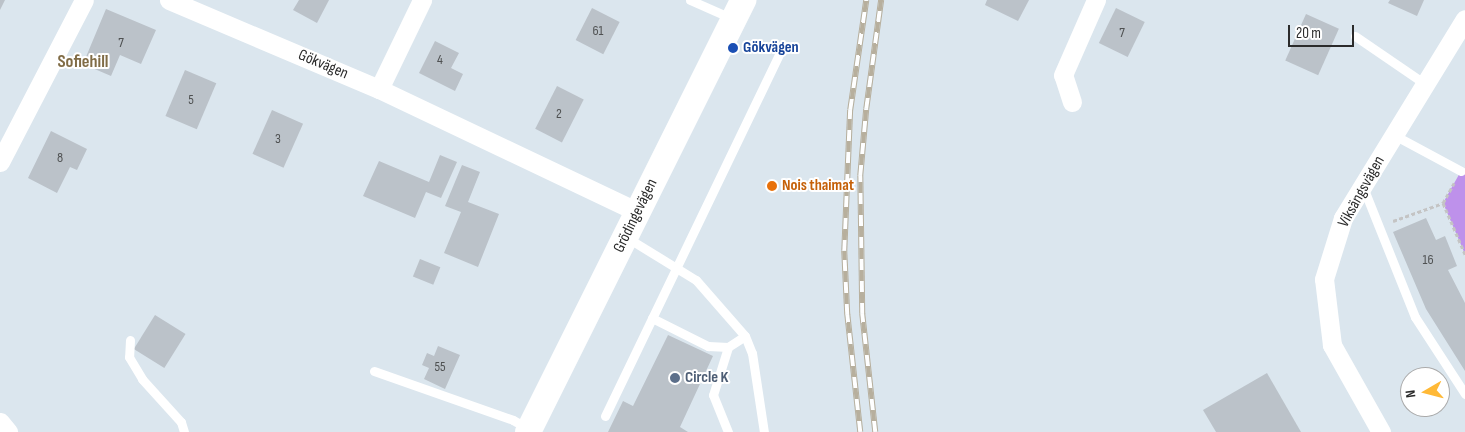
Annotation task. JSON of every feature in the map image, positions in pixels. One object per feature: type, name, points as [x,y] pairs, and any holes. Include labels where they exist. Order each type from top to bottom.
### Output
[{"type":"street","points":[[0,162],[84,0]]},
{"type":"street","name":"Gökvägen","points":[[169,0],[379,89],[638,212]]},
{"type":"street","points":[[379,89],[422,0]]},
{"type":"street","points":[[1072,102],[1063,75],[1096,0]]},
{"type":"street","name":"Grödingevägen","points":[[529,431],[738,10]]},
{"type":"street","name":"Viksängsvägen","points":[[1381,432],[1332,345],[1324,279],[1343,218],[1465,19]]},
{"type":"street","points":[[0,422],[8,432]]},
{"type":"lane","points":[[690,0],[738,10]]},
{"type":"lane","points":[[1355,36],[1425,84]]},
{"type":"lane","points":[[605,416],[781,50]]},
{"type":"lane","points":[[1394,136],[1461,171]]},
{"type":"lane","points":[[1363,187],[1415,317],[1465,394]]},
{"type":"lane","points":[[626,237],[676,268],[713,296],[745,336],[752,353],[764,432]]},
{"type":"lane","points":[[652,318],[708,346],[728,347],[745,336]]},
{"type":"lane","points":[[130,340],[128,357],[142,379],[180,422],[184,432]]},
{"type":"lane","points":[[728,347],[713,395],[728,432]]},
{"type":"lane","points":[[374,371],[513,420],[529,431]]},
{"type":"path","points":[[1378,227],[1443,203],[1461,171]]},
{"type":"path","points":[[1443,203],[1465,254]]},
{"type":"shaded area","points":[[1461,171],[1465,173],[1465,254],[1443,203]]},
{"type":"building","points":[[0,0],[5,0],[0,10]]},
{"type":"building","points":[[299,0],[329,0],[317,23],[293,10]]},
{"type":"building","points":[[987,0],[1029,0],[1018,21],[985,5]]},
{"type":"building","points":[[1390,0],[1424,0],[1417,16],[1388,3]]},
{"type":"building","points":[[592,8],[620,22],[603,54],[576,40]]},
{"type":"building","points":[[1116,8],[1145,22],[1128,57],[1099,43]]},
{"type":"building","points":[[106,9],[156,30],[141,64],[120,55],[111,76],[83,64]]},
{"type":"building","points":[[1306,14],[1339,29],[1318,75],[1285,61]]},
{"type":"building","points":[[435,41],[459,53],[451,68],[463,74],[455,91],[419,73]]},
{"type":"building","points":[[185,70],[216,83],[197,129],[165,116]]},
{"type":"building","points":[[557,86],[584,100],[562,142],[535,129]]},
{"type":"building","points":[[272,110],[303,124],[284,168],[252,154]]},
{"type":"building","points":[[51,131],[87,149],[77,170],[70,167],[57,193],[28,178]]},
{"type":"building","points":[[440,155],[457,162],[441,198],[426,192],[415,218],[363,196],[379,161],[429,182]]},
{"type":"building","points":[[462,165],[480,172],[468,202],[499,214],[478,267],[444,253],[461,212],[445,206]]},
{"type":"building","points":[[1426,218],[1436,240],[1445,236],[1457,266],[1448,270],[1465,303],[1465,371],[1426,309],[1393,232]]},
{"type":"building","points":[[420,259],[440,267],[433,285],[413,277]]},
{"type":"building","points":[[155,315],[186,334],[164,368],[134,349]]},
{"type":"building","name":"Circle K","points":[[668,335],[713,356],[680,427],[688,432],[608,432],[623,401],[633,406]]},
{"type":"building","points":[[438,346],[460,355],[445,389],[424,379],[429,368],[422,365],[427,353],[434,356]]},
{"type":"building","points":[[1267,373],[1301,432],[1216,432],[1203,410]]},
{"type":"railway","points":[[860,432],[847,315],[844,251],[850,110],[866,0]]},
{"type":"railway","points":[[875,432],[862,314],[860,176],[866,109],[881,0]]},
{"type":"place","name":"Gökvägen","points":[[733,48]]},
{"type":"place","name":"Nois thaimat","points":[[772,186]]},
{"type":"place","name":"Circle K","points":[[675,378]]},
{"type":"district","name":"Sofiehill","points":[[83,62]]}]
